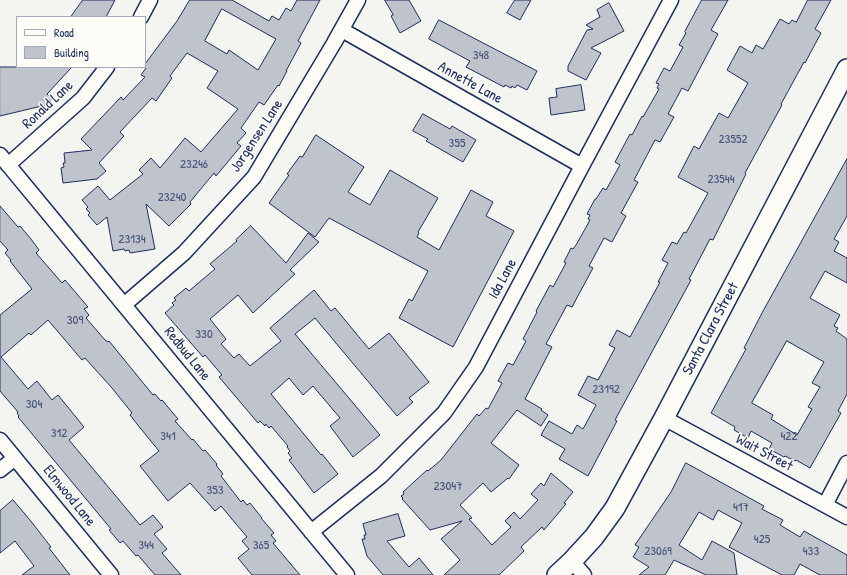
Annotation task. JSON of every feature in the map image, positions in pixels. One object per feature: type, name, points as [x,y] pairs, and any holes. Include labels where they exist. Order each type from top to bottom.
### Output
[{"type":"main road","name":"Santa Clara Street","points":[[556,575],[578,568],[594,537],[615,508],[664,418],[847,69]]},
{"type":"street","points":[[142,16],[150,0]]},
{"type":"street","name":"Jorgensen Lane","points":[[124,304],[184,253],[254,177],[342,30],[358,0]]},
{"type":"street","name":"Ida Lane","points":[[311,532],[381,476],[444,413],[476,367],[669,1]]},
{"type":"street","name":"Annette Lane","points":[[342,30],[582,166]]},
{"type":"street","name":"Ronald Lane","points":[[4,160],[83,98],[106,68]]},
{"type":"street","name":"Redbud Lane","points":[[4,160],[347,575]]},
{"type":"street","name":"Wait Street","points":[[664,418],[847,517]]},
{"type":"street","name":"Elmwood Lane","points":[[0,440],[112,575]]},
{"type":"street","points":[[0,470],[15,458]]},
{"type":"street","points":[[825,505],[847,463]]},
{"type":"building","points":[[83,0],[115,0],[107,16],[72,16]]},
{"type":"building","points":[[190,0],[232,0],[269,21],[272,16],[279,20],[286,8],[291,11],[297,0],[320,0],[298,41],[301,43],[279,86],[278,85],[264,105],[259,102],[241,128],[246,133],[237,143],[241,146],[216,176],[214,173],[190,202],[191,204],[169,226],[146,204],[155,249],[130,253],[129,250],[125,251],[124,249],[113,251],[107,217],[97,225],[88,215],[90,213],[86,209],[88,207],[82,200],[98,186],[110,200],[143,174],[139,170],[151,158],[160,168],[185,138],[201,152],[238,109],[207,88],[218,71],[187,53],[170,76],[172,78],[156,101],[152,98],[120,132],[124,136],[99,163],[106,171],[97,179],[63,183],[61,168],[64,167],[63,163],[65,163],[64,153],[92,150],[81,139],[121,97],[123,100],[145,77],[141,75],[146,68],[146,63],[177,21]],"holes":[[[222,9],[276,39],[258,70],[229,50],[227,54],[205,41]]]},
{"type":"building","points":[[385,0],[409,0],[421,21],[400,33]]},
{"type":"building","points":[[515,0],[531,0],[520,20],[507,13]]},
{"type":"building","points":[[702,0],[728,0],[711,30],[718,34],[688,91],[682,88],[668,114],[674,117],[660,142],[655,140],[634,180],[638,182],[621,213],[626,216],[612,242],[604,238],[589,266],[593,268],[572,307],[567,305],[546,344],[552,347],[525,399],[542,409],[541,410],[548,415],[541,426],[517,410],[491,443],[519,465],[509,479],[508,478],[491,492],[483,483],[460,505],[472,518],[469,519],[492,545],[511,527],[505,521],[514,512],[520,519],[538,500],[531,494],[541,483],[544,486],[551,473],[573,492],[564,503],[566,504],[544,530],[542,527],[521,547],[524,551],[499,575],[444,575],[460,560],[441,539],[462,521],[430,530],[401,496],[404,494],[403,492],[427,470],[428,471],[441,460],[477,414],[479,416],[486,408],[488,409],[502,383],[498,381],[508,363],[513,365],[526,341],[523,339],[537,312],[536,311],[550,285],[553,287],[566,263],[564,262],[571,248],[573,249],[576,245],[590,220],[588,219],[590,215],[587,214],[595,199],[603,188],[606,190],[620,165],[615,162],[630,134],[632,135],[659,89],[657,88],[659,84],[656,83],[664,68],[670,71],[683,47],[679,45]]},
{"type":"building","points":[[808,0],[831,0],[815,29],[821,33],[781,104],[782,105],[745,173],[746,174],[713,240],[710,239],[689,279],[691,280],[615,420],[617,421],[588,476],[559,459],[565,449],[541,435],[549,421],[572,434],[577,425],[583,429],[596,405],[578,395],[588,376],[598,380],[615,348],[609,345],[617,330],[630,337],[660,282],[658,282],[668,263],[662,260],[672,242],[677,244],[684,232],[686,233],[708,193],[678,177],[694,146],[699,149],[719,113],[728,118],[748,83],[727,70],[740,46],[752,53],[756,45],[763,49],[780,19],[789,24],[792,20],[796,22]]},
{"type":"building","points":[[609,3],[624,31],[591,48],[601,53],[586,80],[568,71],[568,66],[587,30],[593,29],[586,25],[600,17],[597,10]]},
{"type":"building","points":[[439,20],[537,71],[527,90],[517,85],[515,88],[505,85],[504,87],[466,67],[470,61],[429,39]]},
{"type":"building","points":[[0,67],[71,68],[47,94],[52,99],[46,105],[0,116]]},
{"type":"building","points":[[581,85],[585,110],[551,115],[549,98],[557,97],[556,89]]},
{"type":"building","points":[[423,114],[450,129],[452,126],[476,140],[463,162],[426,141],[428,139],[413,131]]},
{"type":"building","points":[[316,135],[364,167],[348,192],[370,205],[390,170],[438,198],[418,232],[417,237],[439,250],[471,190],[493,202],[486,216],[514,231],[453,347],[399,318],[409,299],[412,301],[428,271],[329,218],[315,237],[269,203],[289,175],[287,174],[300,156],[302,157]]},
{"type":"building","points":[[847,159],[847,216],[834,239],[839,242],[834,251],[847,258],[847,283],[825,271],[810,298],[840,315],[834,326],[838,328],[836,331],[847,339],[847,394],[838,411],[841,413],[810,468],[796,460],[795,461],[785,456],[784,457],[769,449],[772,443],[751,431],[748,438],[734,430],[735,427],[711,413],[746,349],[744,348]],"holes":[[[787,341],[824,362],[812,383],[820,387],[808,407],[812,409],[797,435],[771,419],[773,415],[752,403]]]},
{"type":"building","points":[[0,206],[18,227],[20,226],[31,239],[39,250],[36,253],[62,283],[65,280],[88,307],[84,309],[89,315],[86,318],[105,340],[108,342],[109,341],[153,395],[155,394],[161,401],[162,400],[178,419],[175,421],[192,440],[193,439],[203,451],[205,450],[217,464],[216,465],[223,474],[221,476],[241,502],[243,500],[247,505],[250,503],[274,533],[271,535],[276,541],[273,543],[300,575],[252,575],[238,558],[249,549],[242,541],[247,537],[221,506],[215,511],[190,483],[168,501],[140,466],[159,451],[130,415],[132,413],[112,388],[85,358],[82,360],[48,320],[31,335],[29,333],[1,357],[28,389],[37,381],[52,400],[58,395],[84,427],[69,440],[140,525],[153,515],[163,527],[154,534],[167,549],[162,553],[181,575],[155,575],[138,555],[136,556],[123,541],[120,543],[109,530],[111,529],[18,417],[18,412],[0,391],[0,315],[32,289],[10,261],[11,260],[5,253],[8,250],[0,241]]},
{"type":"building","points":[[251,226],[286,263],[308,233],[319,242],[290,270],[295,274],[253,313],[238,295],[210,319],[226,339],[221,344],[234,358],[239,354],[250,366],[281,341],[270,328],[314,290],[331,311],[335,308],[369,349],[389,333],[429,382],[409,398],[413,402],[397,416],[315,318],[295,334],[380,435],[353,457],[330,426],[340,418],[313,386],[303,395],[289,378],[271,394],[338,474],[314,493],[289,460],[292,458],[288,453],[290,451],[287,447],[288,446],[271,426],[269,428],[266,424],[265,426],[260,421],[258,423],[219,377],[222,375],[205,355],[203,357],[165,313],[174,305],[172,303],[176,300],[174,298],[186,288],[189,291],[215,269],[210,264],[237,241],[236,240]]},
{"type":"building","points":[[686,463],[764,506],[762,509],[783,520],[780,525],[800,537],[804,531],[847,555],[847,575],[820,575],[800,564],[794,575],[782,575],[729,547],[742,523],[718,510],[713,520],[699,512],[679,545],[702,560],[712,541],[734,553],[737,575],[706,575],[674,560],[665,575],[639,575],[649,567],[633,557],[639,547],[635,545],[671,492]]},
{"type":"building","points":[[13,500],[51,547],[49,548],[70,575],[22,575],[34,566],[15,541],[0,553],[0,511]]},
{"type":"building","points":[[398,514],[405,536],[387,541],[409,567],[419,558],[433,575],[383,575],[367,556],[362,539],[365,539],[364,535],[366,535],[363,524]]}]
